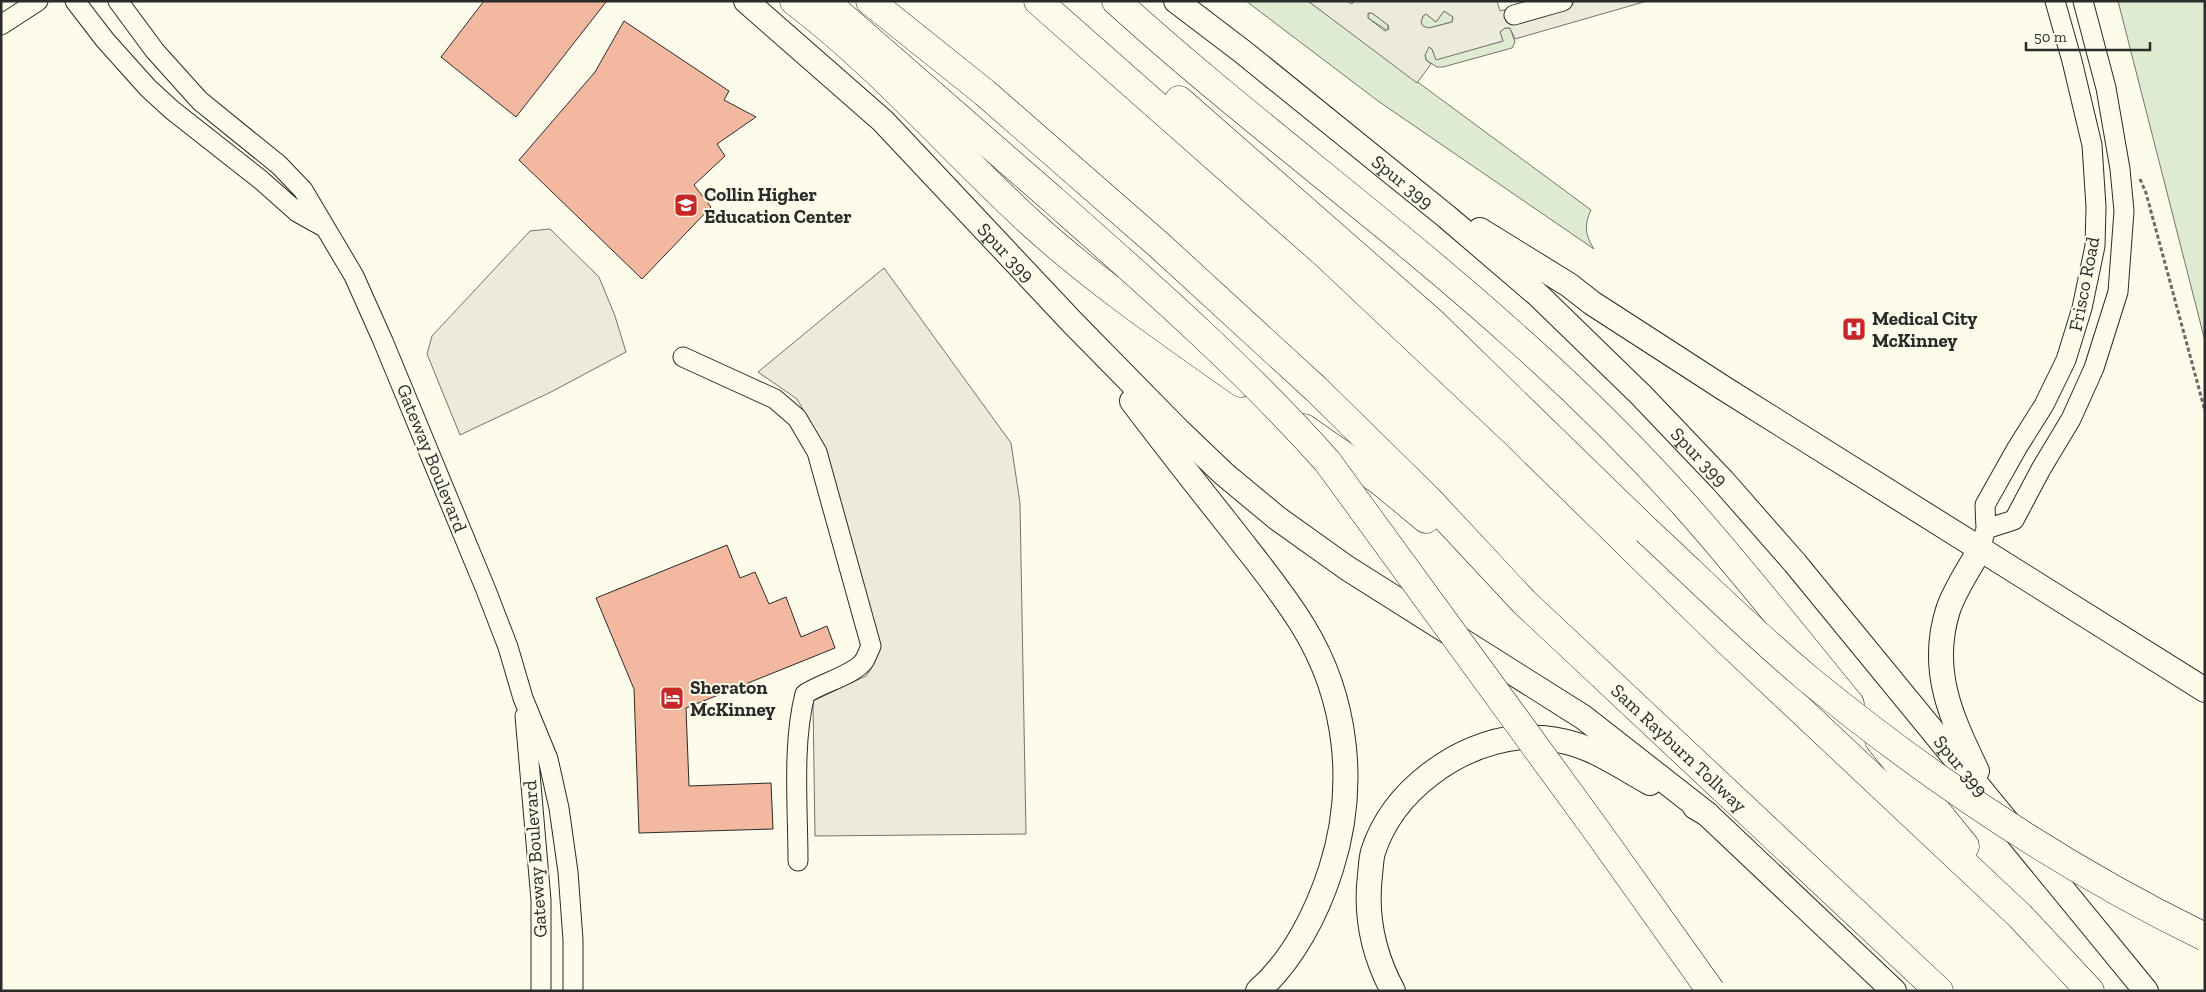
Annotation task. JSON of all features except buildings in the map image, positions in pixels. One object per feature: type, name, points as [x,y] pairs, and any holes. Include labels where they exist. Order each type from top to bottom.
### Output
[{"type":"highway","points":[[794,1],[882,78],[1030,222],[1070,257],[1138,310],[1380,481],[1524,602]]},
{"type":"highway","points":[[825,1],[1212,341],[1283,412],[1326,461],[1597,831],[1711,991]]},
{"type":"highway","name":"Sam Rayburn Tollway","points":[[870,1],[985,93],[1159,245],[1316,389],[1428,499],[1524,602],[1939,991]]},
{"type":"highway","points":[[1038,1],[1326,255],[1516,434],[1723,637],[2020,916],[2090,991]]},
{"type":"highway","points":[[1116,1],[1174,54],[1405,243],[1505,328],[1590,408],[1682,503],[1747,579],[1967,848],[2020,916]]},
{"type":"highway","points":[[1068,26],[1158,82],[1233,146],[1431,321],[1646,530],[1806,677],[1891,744],[1989,812],[2079,869],[2160,915],[2205,937]]},
{"type":"main road","name":"Spur 399","points":[[746,1],[882,121],[1072,322],[1224,474],[1277,518],[1347,568],[1583,717],[1707,814]]},
{"type":"main road","name":"Spur 399","points":[[1176,1],[1243,52],[1403,181],[1537,294],[1680,435],[1796,563],[2146,991]]},
{"type":"main road","points":[[1403,181],[1569,285],[1691,368],[1983,539],[2205,690]]},
{"type":"main road","points":[[1072,322],[1268,576],[1304,627],[1324,665],[1339,713],[1346,758],[1346,805],[1338,848],[1323,895],[1297,944],[1268,982],[1258,991]]},
{"type":"main road","points":[[1983,539],[1949,608],[1940,641],[1940,671],[1947,704],[1992,804]]},
{"type":"main road","points":[[1393,991],[1380,968],[1371,935],[1367,898],[1373,853],[1390,816],[1432,772],[1458,756],[1485,745],[1522,736],[1564,740],[1596,751],[1707,814],[1894,991]]},
{"type":"street","points":[[1,25],[38,1]]},
{"type":"street","name":"Gateway Boulevard","points":[[75,1],[105,40],[148,88],[172,110],[261,180],[297,212],[323,227]]},
{"type":"street","name":"Gateway Boulevard","points":[[118,1],[155,51],[200,101],[279,165],[303,190],[323,227],[332,238],[354,276],[387,350],[486,590],[523,698],[548,759],[559,808],[568,872],[573,940],[573,991]]},
{"type":"street","points":[[1514,15],[1563,1]]},
{"type":"street","name":"Frisco Road","points":[[1983,539],[1985,505],[2058,380],[2074,338],[2095,246],[2096,207],[2092,145],[2072,61],[2055,1]]},
{"type":"street","points":[[1983,539],[2014,520],[2041,469],[2072,419],[2094,368],[2107,332],[2118,292],[2124,211],[2117,144],[2106,88],[2083,1]]},
{"type":"street","points":[[2092,145],[2117,144]]},
{"type":"street","points":[[683,357],[775,399],[796,418],[817,452],[869,638],[870,646],[864,661],[855,669],[818,685],[806,694],[800,714],[798,738],[798,862]]},
{"type":"street","name":"Gateway Boulevard","points":[[523,698],[541,900],[541,991]]},
{"type":"path","points":[[2139,178],[2146,193],[2205,411]]},
{"type":"green space","points":[[1246,1],[1308,1],[1591,210],[1587,220],[1587,230],[1594,249],[1378,101]]},
{"type":"green space","points":[[2118,1],[2205,1],[2205,341]]},
{"type":"green space","points":[[1444,11],[1453,17],[1452,22],[1429,28],[1423,27],[1421,22],[1423,16],[1426,14],[1436,22]]},
{"type":"green space","points":[[1368,13],[1372,13],[1388,25],[1388,31],[1368,18]]},
{"type":"green space","points":[[1505,28],[1510,28],[1515,42],[1512,48],[1443,67],[1437,67],[1426,60],[1425,51],[1429,47],[1432,49],[1436,59],[1503,41],[1500,32]]},
{"type":"shaded area","points":[[1308,1],[1346,1],[1352,4],[1353,1],[1497,1],[1500,11],[1535,1],[1647,1],[1515,39],[1510,28],[1505,28],[1500,32],[1503,41],[1436,60],[1432,49],[1429,47],[1425,55],[1426,60],[1431,64],[1417,83]],"holes":[[[1444,11],[1453,17],[1452,22],[1429,28],[1423,26],[1421,22],[1423,16],[1426,14],[1436,22]],[[1368,13],[1372,13],[1388,25],[1389,29],[1385,31],[1368,18]]]},
{"type":"shaded area","points":[[550,229],[599,277],[615,316],[626,352],[551,392],[460,435],[427,354],[432,336],[530,231]]},
{"type":"shaded area","points":[[884,268],[1011,443],[1020,503],[1026,834],[815,836],[813,701],[866,676],[876,657],[813,427],[797,399],[758,372]]},
{"type":"place","name":"Collin Higher Education Center","points":[[686,205]]},
{"type":"place","name":"Medical City McKinney","points":[[1854,329]]},
{"type":"place","name":"Sheraton McKinney","points":[[672,698]]}]
